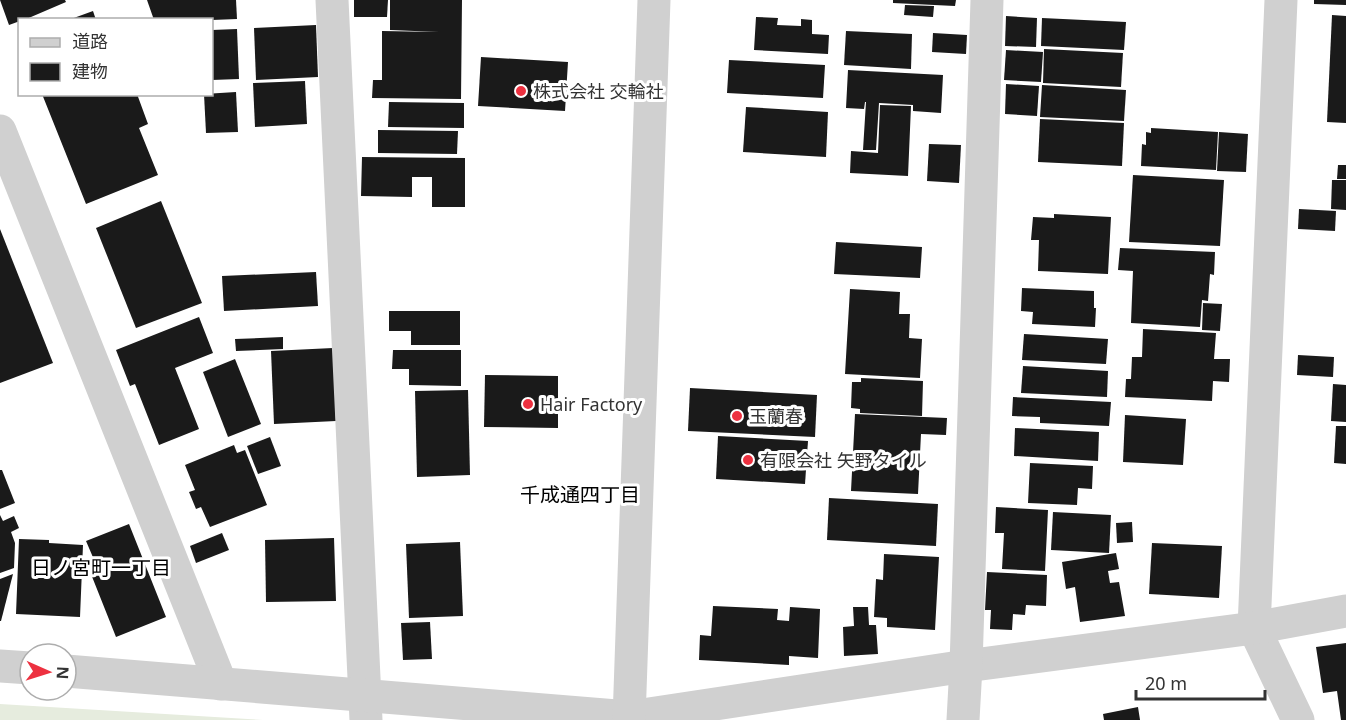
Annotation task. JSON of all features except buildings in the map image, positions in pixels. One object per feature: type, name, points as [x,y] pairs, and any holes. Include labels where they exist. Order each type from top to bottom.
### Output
[{"type":"street","points":[[332,0],[366,708]]},
{"type":"street","points":[[629,718],[654,0]]},
{"type":"street","points":[[963,720],[987,0]]},
{"type":"street","points":[[1281,0],[1254,628],[1298,720]]},
{"type":"street","points":[[0,131],[221,684]]},
{"type":"street","points":[[78,672],[221,684],[366,708],[629,718],[966,666],[1254,628],[1346,611]]},
{"type":"street","points":[[0,666],[18,667]]},
{"type":"shaded area","points":[[0,704],[263,720],[0,720]]},
{"type":"place","name":"株式会社 交輪社","points":[[521,91]]},
{"type":"place","name":"Hair Factory","points":[[528,404]]},
{"type":"place","name":"玉蘭春","points":[[737,416]]},
{"type":"place","name":"有限会社 矢野タイル","points":[[748,460]]},
{"type":"district","name":"千成通四丁目","points":[[580,494]]},
{"type":"district","name":"日ノ宮町一丁目","points":[[101,567]]}]
